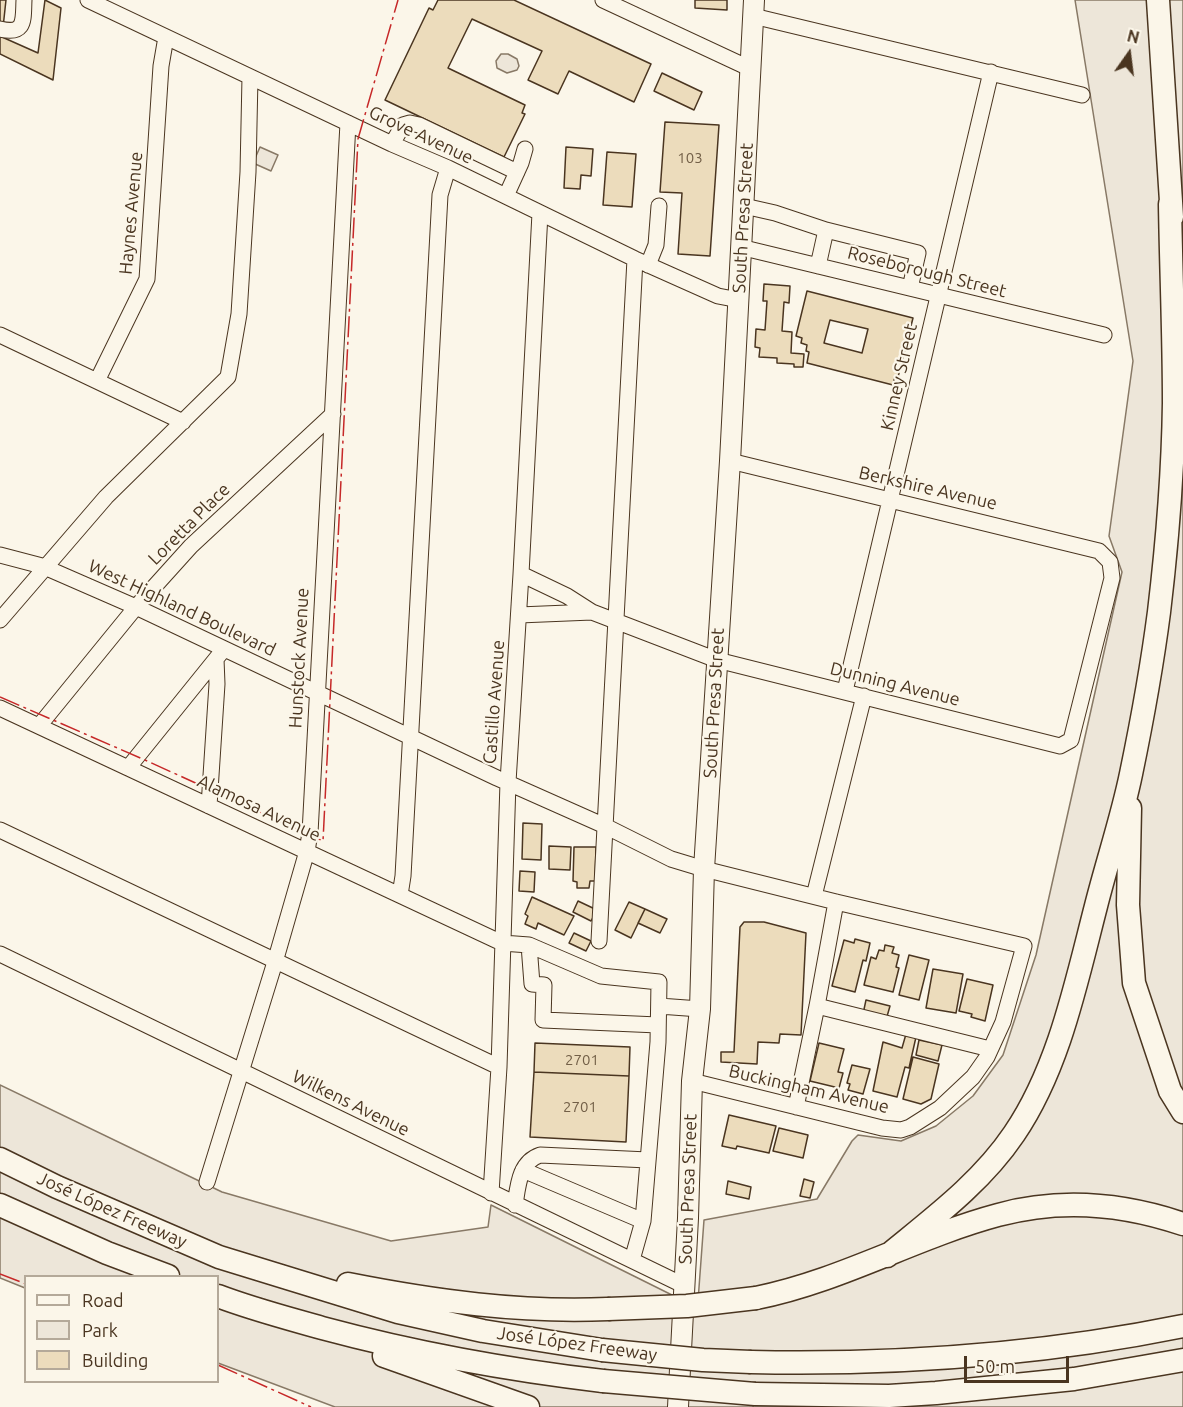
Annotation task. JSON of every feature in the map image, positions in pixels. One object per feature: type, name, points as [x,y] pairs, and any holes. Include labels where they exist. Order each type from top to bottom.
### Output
[{"type":"highway","points":[[887,1256],[955,1199],[996,1159],[1030,1108],[1062,1032],[1131,777],[1159,612],[1174,405],[1170,204],[1158,0]]},
{"type":"highway","points":[[1170,204],[1183,291]]},
{"type":"highway","points":[[1131,777],[1128,904],[1134,983],[1170,1090],[1183,1112]]},
{"type":"highway","name":"José López Freeway","points":[[0,1159],[57,1187],[219,1257],[398,1312],[483,1331],[602,1350],[703,1360],[751,1362],[830,1364],[909,1361],[1043,1350],[1125,1338],[1183,1326]]},
{"type":"highway","points":[[0,1206],[107,1253],[165,1275]]},
{"type":"highway","points":[[219,1257],[373,1289],[481,1306],[571,1311],[687,1306],[756,1298],[815,1283],[958,1228],[999,1215],[1057,1206],[1115,1207],[1140,1211],[1183,1224]]},
{"type":"highway","name":"José López Freeway","points":[[219,1296],[249,1308],[362,1339],[464,1361],[603,1381],[755,1394],[889,1396],[936,1393],[1074,1379],[1183,1360]]},
{"type":"highway","points":[[249,1308],[528,1407]]},
{"type":"main road","name":"South Presa Street","points":[[678,1407],[692,1081],[700,1009],[704,869],[730,461],[754,8]]},
{"type":"street","points":[[0,29],[13,31],[19,29],[23,23],[24,0]]},
{"type":"street","name":"Grove Avenue","points":[[88,0],[392,144],[448,168],[642,262],[718,296],[739,300]]},
{"type":"street","points":[[603,0],[752,69]]},
{"type":"street","points":[[754,8],[1082,95]]},
{"type":"street","name":"Haynes Avenue","points":[[97,381],[147,279],[161,66],[166,37]]},
{"type":"street","name":"Kinney Street","points":[[845,691],[991,72]]},
{"type":"street","points":[[0,620],[106,497],[228,377],[240,314],[248,172],[250,77]]},
{"type":"street","name":"Hunstock Avenue","points":[[207,1182],[275,962],[307,851],[310,833],[348,123]]},
{"type":"street","points":[[392,144],[403,125],[410,123],[420,125],[517,172]]},
{"type":"street","points":[[506,196],[525,149]]},
{"type":"street","points":[[400,895],[403,876],[440,195],[448,168]]},
{"type":"street","points":[[599,941],[616,621],[642,262],[656,245],[659,206]]},
{"type":"street","points":[[744,206],[918,253],[910,288]]},
{"type":"street","name":"Castillo Avenue","points":[[491,1193],[499,1067],[508,782],[540,213]]},
{"type":"street","points":[[818,266],[826,230]]},
{"type":"street","name":"Roseborough Street","points":[[740,247],[1104,335]]},
{"type":"street","points":[[0,335],[183,422]]},
{"type":"street","name":"Loretta Place","points":[[39,726],[136,607],[191,546],[333,414]]},
{"type":"street","name":"Berkshire Avenue","points":[[730,461],[1089,547],[1106,556],[1111,565],[1112,578],[1071,740],[1063,745]]},
{"type":"street","name":"West Highland Boulevard","points":[[0,555],[46,568],[136,607],[220,654],[316,692],[671,859],[814,897],[1024,946]]},
{"type":"street","points":[[521,574],[567,596],[592,612]]},
{"type":"street","points":[[519,615],[592,612]]},
{"type":"street","name":"Dunning Avenue","points":[[592,612],[717,660],[1063,745]]},
{"type":"street","points":[[128,768],[220,654]]},
{"type":"street","points":[[209,806],[220,654]]},
{"type":"street","points":[[814,897],[864,696]]},
{"type":"street","name":"Alamosa Avenue","points":[[0,708],[502,944]]},
{"type":"street","points":[[0,830],[499,1067]]},
{"type":"street","points":[[796,1107],[836,902]]},
{"type":"street","points":[[502,944],[529,945],[601,976],[659,982],[658,1025],[643,1221],[632,1260]]},
{"type":"street","points":[[529,945],[532,984],[544,985],[543,1020],[658,1025]]},
{"type":"street","name":"Buckingham Avenue","points":[[692,1081],[882,1128],[901,1130],[940,1108],[973,1077],[1003,1022],[1024,946]]},
{"type":"street","name":"Wilkens Avenue","points":[[0,954],[684,1286]]},
{"type":"street","points":[[817,1005],[990,1049]]},
{"type":"street","points":[[659,1006],[700,1009]]},
{"type":"street","points":[[515,1205],[522,1170],[532,1158],[540,1155],[648,1160]]},
{"type":"street","points":[[522,1170],[643,1221]]},
{"type":"green space","points":[[1075,0],[1183,0],[1183,1407],[335,1407],[219,1363],[219,1275],[24,1275],[24,1288],[0,1278],[0,1085],[222,1192],[391,1241],[488,1227],[491,1205],[676,1297],[698,1301],[704,1220],[817,1199],[852,1141],[858,1135],[901,1141],[936,1126],[973,1096],[1003,1055],[1036,955],[1122,572],[1109,536],[1133,361]]},
{"type":"green space","points":[[501,54],[508,54],[517,59],[519,66],[517,70],[507,73],[497,68],[496,61]]},
{"type":"green space","points":[[260,147],[278,155],[271,171],[253,163]]},
{"type":"building","points":[[0,0],[6,0],[2,37],[38,53],[45,0],[61,8],[53,80],[0,54]]},
{"type":"building","points":[[438,0],[514,0],[651,64],[634,102],[569,71],[558,94],[528,80],[542,51],[472,19],[448,68],[525,105],[522,113],[525,114],[504,157],[385,100],[429,8],[433,10]]},
{"type":"building","points":[[695,0],[727,0],[727,10],[695,8]]},
{"type":"building","points":[[662,73],[702,92],[694,110],[654,91]]},
{"type":"building","points":[[665,122],[719,125],[710,256],[678,254],[682,193],[660,192]]},
{"type":"building","points":[[566,147],[593,149],[591,176],[581,175],[580,189],[564,188]]},
{"type":"building","points":[[607,152],[636,154],[632,207],[603,205]]},
{"type":"building","points":[[764,284],[790,286],[789,303],[784,302],[782,331],[792,332],[791,353],[804,354],[803,367],[777,363],[777,358],[759,357],[760,348],[755,347],[756,329],[765,330],[767,301],[763,301]]},
{"type":"building","points":[[807,291],[913,318],[898,377],[895,376],[893,385],[807,363],[809,352],[806,351],[807,345],[801,343],[802,338],[796,336]],"holes":[[[830,320],[868,329],[862,353],[824,343]]]},
{"type":"building","points":[[523,823],[542,824],[541,860],[522,859]]},
{"type":"building","points":[[549,846],[571,847],[570,870],[549,869]]},
{"type":"building","points":[[574,847],[596,847],[595,881],[590,881],[589,888],[577,888],[577,882],[573,881]]},
{"type":"building","points":[[520,871],[535,872],[534,892],[519,891]]},
{"type":"building","points":[[532,897],[574,916],[564,935],[538,923],[536,929],[525,924],[528,916],[525,914]]},
{"type":"building","points":[[578,901],[597,910],[591,921],[573,912]]},
{"type":"building","points":[[629,902],[645,909],[631,938],[615,930]]},
{"type":"building","points":[[645,909],[667,919],[660,933],[638,923]]},
{"type":"building","points":[[744,922],[764,922],[806,933],[801,1035],[780,1034],[779,1043],[758,1042],[757,1064],[721,1062],[721,1052],[734,1052],[740,927]]},
{"type":"building","points":[[574,933],[591,941],[586,951],[569,943]]},
{"type":"building","points":[[855,939],[870,943],[855,992],[832,986],[844,940],[854,943]]},
{"type":"building","points":[[885,945],[894,947],[892,953],[899,955],[896,967],[899,968],[893,992],[864,985],[871,957],[876,959],[879,950],[884,951]]},
{"type":"building","points":[[909,955],[929,960],[919,1000],[899,995]]},
{"type":"building","points":[[933,969],[963,974],[956,1013],[926,1008]]},
{"type":"building","points":[[967,979],[993,985],[985,1021],[971,1017],[972,1014],[959,1011]]},
{"type":"building","points":[[866,1000],[890,1006],[886,1020],[863,1014]]},
{"type":"building","points":[[906,1034],[916,1037],[909,1068],[905,1067],[897,1097],[873,1091],[883,1042],[902,1048]]},
{"type":"building","points":[[919,1040],[942,1045],[938,1061],[916,1055]]},
{"type":"building","points":[[535,1043],[630,1047],[629,1076],[534,1072]]},
{"type":"building","points":[[819,1043],[844,1049],[838,1072],[843,1073],[839,1088],[810,1081]]},
{"type":"building","points":[[913,1057],[939,1064],[931,1099],[921,1104],[903,1099]]},
{"type":"building","points":[[852,1065],[870,1069],[863,1094],[848,1090],[850,1084],[847,1083]]},
{"type":"building","points":[[534,1072],[629,1076],[626,1142],[530,1137]]},
{"type":"building","points":[[729,1115],[776,1126],[769,1153],[737,1146],[736,1149],[722,1146]]},
{"type":"building","points":[[779,1128],[808,1135],[803,1158],[773,1151]]},
{"type":"building","points":[[804,1179],[814,1182],[810,1198],[800,1196]]},
{"type":"building","points":[[728,1181],[751,1187],[749,1199],[726,1194]]},
{"type":"power","points":[[0,697],[323,841],[358,139],[398,0]]},
{"type":"power","points":[[0,1274],[24,1283]]},
{"type":"power","points":[[219,1365],[311,1407]]}]
